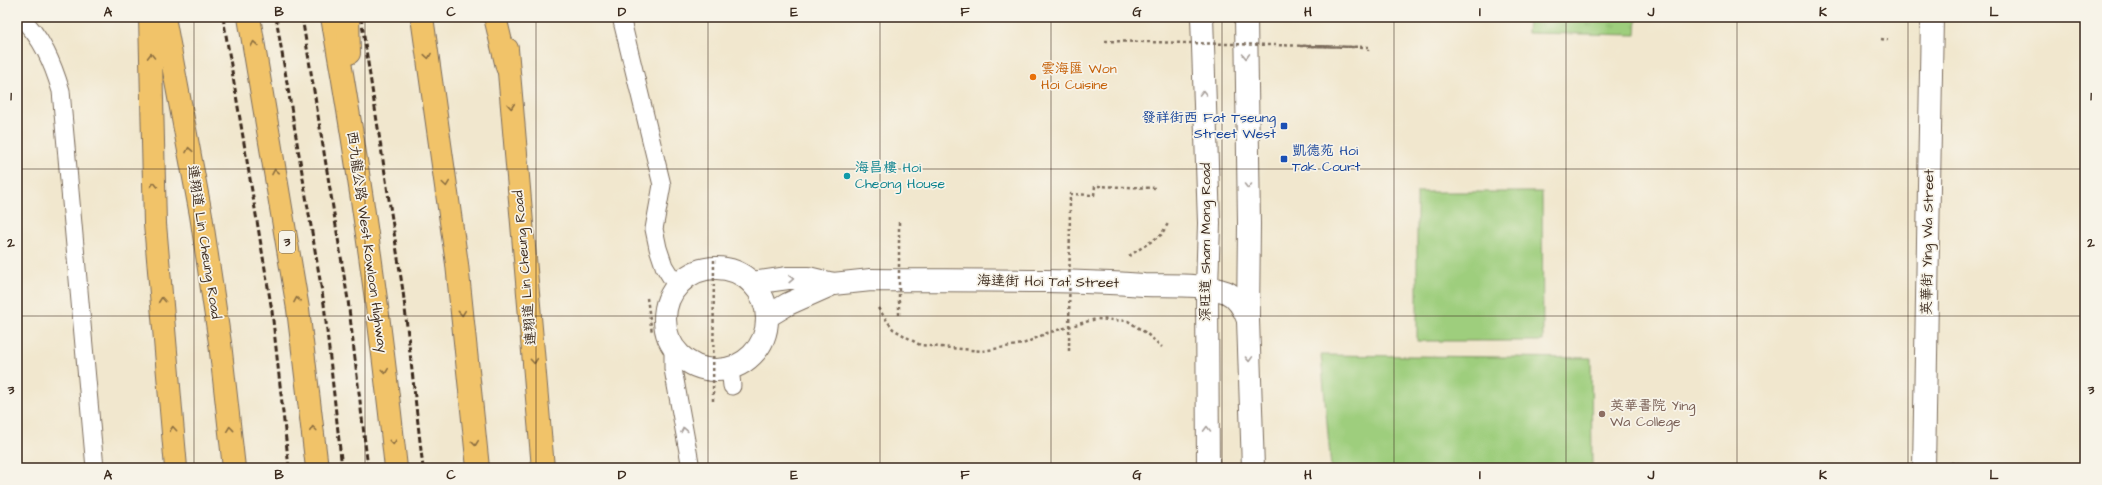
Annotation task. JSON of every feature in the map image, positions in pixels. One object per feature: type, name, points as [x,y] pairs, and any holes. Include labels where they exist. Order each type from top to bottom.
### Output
[{"type":"main road","points":[[150,17],[156,224],[176,468]]},
{"type":"main road","name":"連翔道 Lin Cheung Road","points":[[164,17],[201,215],[220,343],[234,468]]},
{"type":"main road","name":"3","points":[[249,17],[298,309],[317,468]]},
{"type":"main road","name":"西九龍公路 West Kowloon Highway","points":[[332,17],[351,124],[376,295],[396,468]]},
{"type":"main road","points":[[348,17],[351,124]]},
{"type":"main road","points":[[422,17],[435,96],[457,264],[478,466]]},
{"type":"main road","points":[[495,17],[507,67]]},
{"type":"main road","points":[[506,17],[507,67]]},
{"type":"main road","name":"連翔道 Lin Cheung Road","points":[[507,67],[544,468]]},
{"type":"street","name":"深旺道 Sham Mong Road","points":[[1202,17],[1209,223],[1207,288],[1208,468]]},
{"type":"street","points":[[1246,17],[1249,224],[1248,320],[1253,468]]},
{"type":"street","name":"英華街 Ying Wa Street","points":[[1924,468],[1932,17]]},
{"type":"street","points":[[712,268],[729,269],[745,276],[762,296],[768,316],[764,335],[757,350],[731,377],[714,370],[698,366],[684,358],[673,346],[667,329],[666,314],[668,300],[677,287],[686,278],[699,271],[712,268]]},
{"type":"street","name":"海達街 Hoi Tat Street","points":[[752,283],[788,278],[808,278],[832,284]]},
{"type":"street","name":"海達街 Hoi Tat Street","points":[[768,316],[788,304],[832,284],[871,280],[1104,282],[1207,288],[1227,293],[1236,299],[1244,309],[1248,320]]},
{"type":"lane","points":[[20,17],[41,42],[53,66],[61,91],[95,468]]},
{"type":"lane","points":[[621,17],[662,185],[654,229],[664,266],[677,287]]},
{"type":"lane","points":[[673,346],[673,369],[691,468]]},
{"type":"path","points":[[1881,39],[1888,40]]},
{"type":"path","points":[[1105,41],[1354,46]]},
{"type":"path","points":[[1300,46],[1369,47],[1368,51]]},
{"type":"path","points":[[1069,351],[1070,194],[1094,195],[1095,186],[1156,188]]},
{"type":"path","points":[[899,222],[899,316]]},
{"type":"path","points":[[713,401],[714,259]]},
{"type":"path","points":[[875,304],[892,329],[920,345],[982,351],[1023,344],[1047,333],[1096,319],[1128,321],[1146,332],[1162,347]]},
{"type":"green space","points":[[1528,17],[1637,17],[1636,35],[1527,33]]},
{"type":"green space","points":[[1417,192],[1542,192],[1543,341],[1417,341]]},
{"type":"green space","points":[[1321,355],[1591,358],[1592,468],[1331,468]]},
{"type":"railway","points":[[223,17],[272,311],[289,468]]},
{"type":"railway","points":[[276,17],[324,304],[342,468]]},
{"type":"railway","points":[[302,17],[348,300],[368,468]]},
{"type":"railway","points":[[361,17],[403,291],[423,468]]},
{"type":"place","name":"雲海匯 Won Hoi Cuisine","points":[[1033,77]]},
{"type":"place","name":"發祥街西 Fat Tseung Street West","points":[[1284,126]]},
{"type":"place","name":"凱德苑 Hoi Tak Court","points":[[1284,159]]},
{"type":"place","name":"海昌樓 Hoi Cheong House","points":[[847,176]]},
{"type":"place","name":"英華書院 Ying Wa College","points":[[1602,414]]}]
